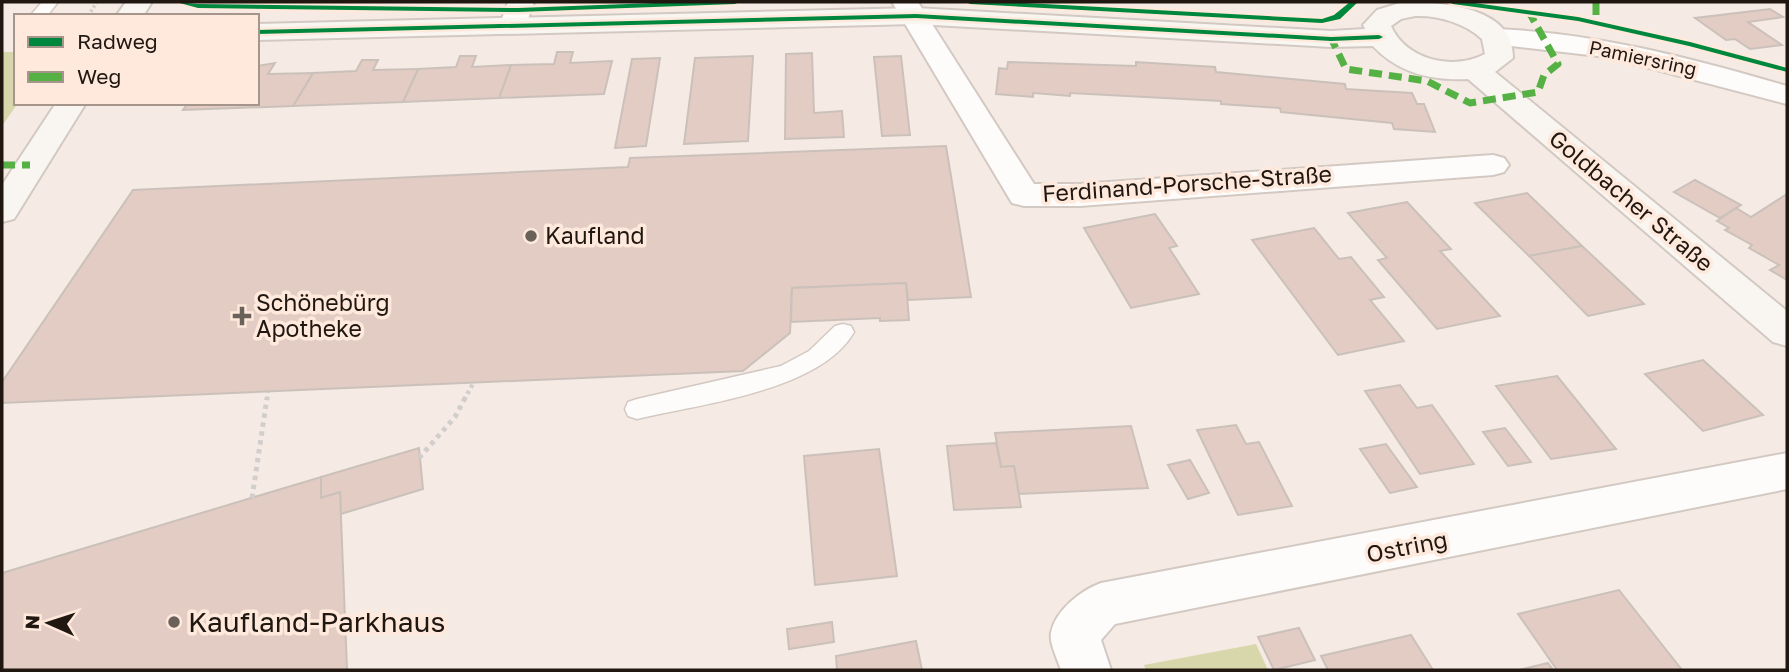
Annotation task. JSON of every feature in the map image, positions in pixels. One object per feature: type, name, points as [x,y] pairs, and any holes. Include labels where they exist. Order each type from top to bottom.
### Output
[{"type":"street","points":[[1399,5],[1444,11],[1467,18],[1496,37],[1501,49],[1499,58],[1475,70],[1430,67],[1408,59],[1390,49],[1380,37],[1377,25],[1399,5]]},
{"type":"street","points":[[259,32],[517,14],[911,9],[1331,39],[1380,37]]},
{"type":"street","name":"Ferdinand-Porsche-Straße","points":[[911,9],[984,135],[1024,195],[1080,195],[1493,165]]},
{"type":"street","name":"Pamiersring","points":[[1496,37],[1545,39],[1628,53],[1720,75],[1787,95]]},
{"type":"street","name":"Goldbacher Straße","points":[[1475,70],[1787,332]]},
{"type":"street","points":[[2,211],[70,105]]},
{"type":"street","name":"Ostring","points":[[1086,670],[1075,634],[1101,605],[1787,471]]},
{"type":"lane","points":[[637,409],[788,374],[817,357],[843,332]]},
{"type":"path","points":[[419,458],[455,417],[474,382]]},
{"type":"path","points":[[252,498],[268,391]]},
{"type":"green space","points":[[2,52],[14,52],[14,105],[17,105],[2,126]]},
{"type":"green space","points":[[1256,644],[1268,670],[1146,670],[1144,665]]},
{"type":"building","points":[[1770,9],[1783,17],[1748,22],[1782,45],[1750,49],[1735,39],[1726,40],[1695,18]]},
{"type":"building","points":[[557,52],[573,52],[570,63],[612,61],[604,94],[499,98],[511,65],[554,64]]},
{"type":"building","points":[[812,53],[814,113],[842,111],[844,137],[785,139],[786,54]]},
{"type":"building","points":[[460,56],[476,56],[472,67],[511,65],[499,98],[403,102],[418,69],[456,67]]},
{"type":"building","points":[[753,56],[748,141],[684,144],[695,58]]},
{"type":"building","points":[[901,56],[910,135],[882,136],[874,57]]},
{"type":"building","points":[[660,58],[646,146],[615,148],[632,59]]},
{"type":"building","points":[[362,60],[378,60],[373,70],[418,69],[403,102],[293,106],[313,73],[356,71]]},
{"type":"building","points":[[1008,62],[1136,66],[1136,62],[1215,67],[1216,72],[1345,84],[1346,89],[1412,93],[1417,104],[1424,104],[1435,132],[1394,129],[1392,123],[1281,112],[1280,108],[1221,104],[1221,101],[1070,93],[1070,96],[1033,93],[1033,97],[996,94],[999,68],[1007,69]]},
{"type":"building","points":[[275,63],[268,74],[313,73],[293,106],[183,110],[187,105],[259,105],[259,66]]},
{"type":"building","name":"Kaufland","points":[[946,146],[971,297],[908,300],[906,283],[792,288],[790,333],[743,371],[2,403],[2,382],[133,190],[628,167],[630,158]]},
{"type":"building","points":[[1695,180],[1741,205],[1720,218],[1674,192]]},
{"type":"building","points":[[1527,193],[1582,246],[1529,256],[1475,203]]},
{"type":"building","points":[[1787,194],[1787,280],[1770,270],[1779,265],[1749,248],[1752,245],[1725,230],[1729,228],[1717,221],[1736,208],[1751,217]]},
{"type":"building","points":[[1407,202],[1451,249],[1440,251],[1500,316],[1437,329],[1378,260],[1387,258],[1348,213]]},
{"type":"building","points":[[1155,214],[1177,246],[1169,248],[1199,294],[1131,308],[1084,228]]},
{"type":"building","points":[[1314,228],[1339,259],[1351,257],[1384,297],[1370,300],[1404,341],[1338,355],[1252,240]]},
{"type":"building","points":[[1582,246],[1644,304],[1588,316],[1529,256]]},
{"type":"building","points":[[906,283],[909,320],[880,321],[880,318],[791,322],[792,288]]},
{"type":"building","points":[[1703,360],[1763,415],[1703,431],[1645,374]]},
{"type":"building","points":[[1557,376],[1616,449],[1551,459],[1496,386]]},
{"type":"building","points":[[1400,385],[1417,408],[1432,405],[1474,464],[1420,474],[1365,391]]},
{"type":"building","points":[[1236,425],[1246,444],[1259,442],[1292,506],[1238,515],[1197,430]]},
{"type":"building","points":[[1131,426],[1148,488],[1019,494],[1014,466],[1001,467],[995,433]]},
{"type":"building","points":[[1505,428],[1531,462],[1508,466],[1483,432]]},
{"type":"building","points":[[996,443],[1001,467],[1014,466],[1021,507],[954,510],[947,446]]},
{"type":"building","points":[[1386,444],[1417,487],[1390,493],[1360,449]]},
{"type":"building","points":[[419,448],[423,489],[341,514],[340,492],[321,498],[321,477]]},
{"type":"building","points":[[879,449],[897,576],[815,585],[804,456]]},
{"type":"building","points":[[1190,460],[1209,493],[1188,499],[1168,465]]},
{"type":"building","name":"Kaufland-Parkhaus","points":[[321,477],[321,498],[340,492],[347,670],[2,670],[2,573]]},
{"type":"building","points":[[1619,590],[1682,670],[1557,670],[1518,614]]},
{"type":"building","points":[[832,622],[834,642],[789,649],[787,629]]},
{"type":"building","points":[[1299,628],[1315,660],[1274,670],[1258,637]]},
{"type":"building","points":[[1411,635],[1433,670],[1328,670],[1321,656]]},
{"type":"building","points":[[916,641],[922,670],[837,670],[836,656]]},
{"type":"building","points":[[1548,663],[1553,670],[1519,670]]},
{"type":"marked path","points":[[1596,2],[1596,23]]},
{"type":"marked path","points":[[1330,36],[1346,69],[1395,74],[1427,81],[1456,93],[1470,103],[1538,92],[1544,75],[1558,64],[1529,12]]},
{"type":"marked path","points":[[2,165],[30,165]]},
{"type":"cycle path","points":[[180,2],[198,6],[518,10],[735,2]]},
{"type":"cycle path","points":[[970,2],[1322,21],[1337,17],[1354,2]]},
{"type":"cycle path","points":[[1453,2],[1578,19],[1690,44],[1787,70]]},
{"type":"cycle path","points":[[259,32],[916,16],[1331,39],[1379,37]]},
{"type":"place","name":"Kaufland","points":[[531,236]]},
{"type":"place","name":"Schönebürg Apotheke","points":[[242,316]]},
{"type":"place","name":"Kaufland-Parkhaus","points":[[174,622]]}]
